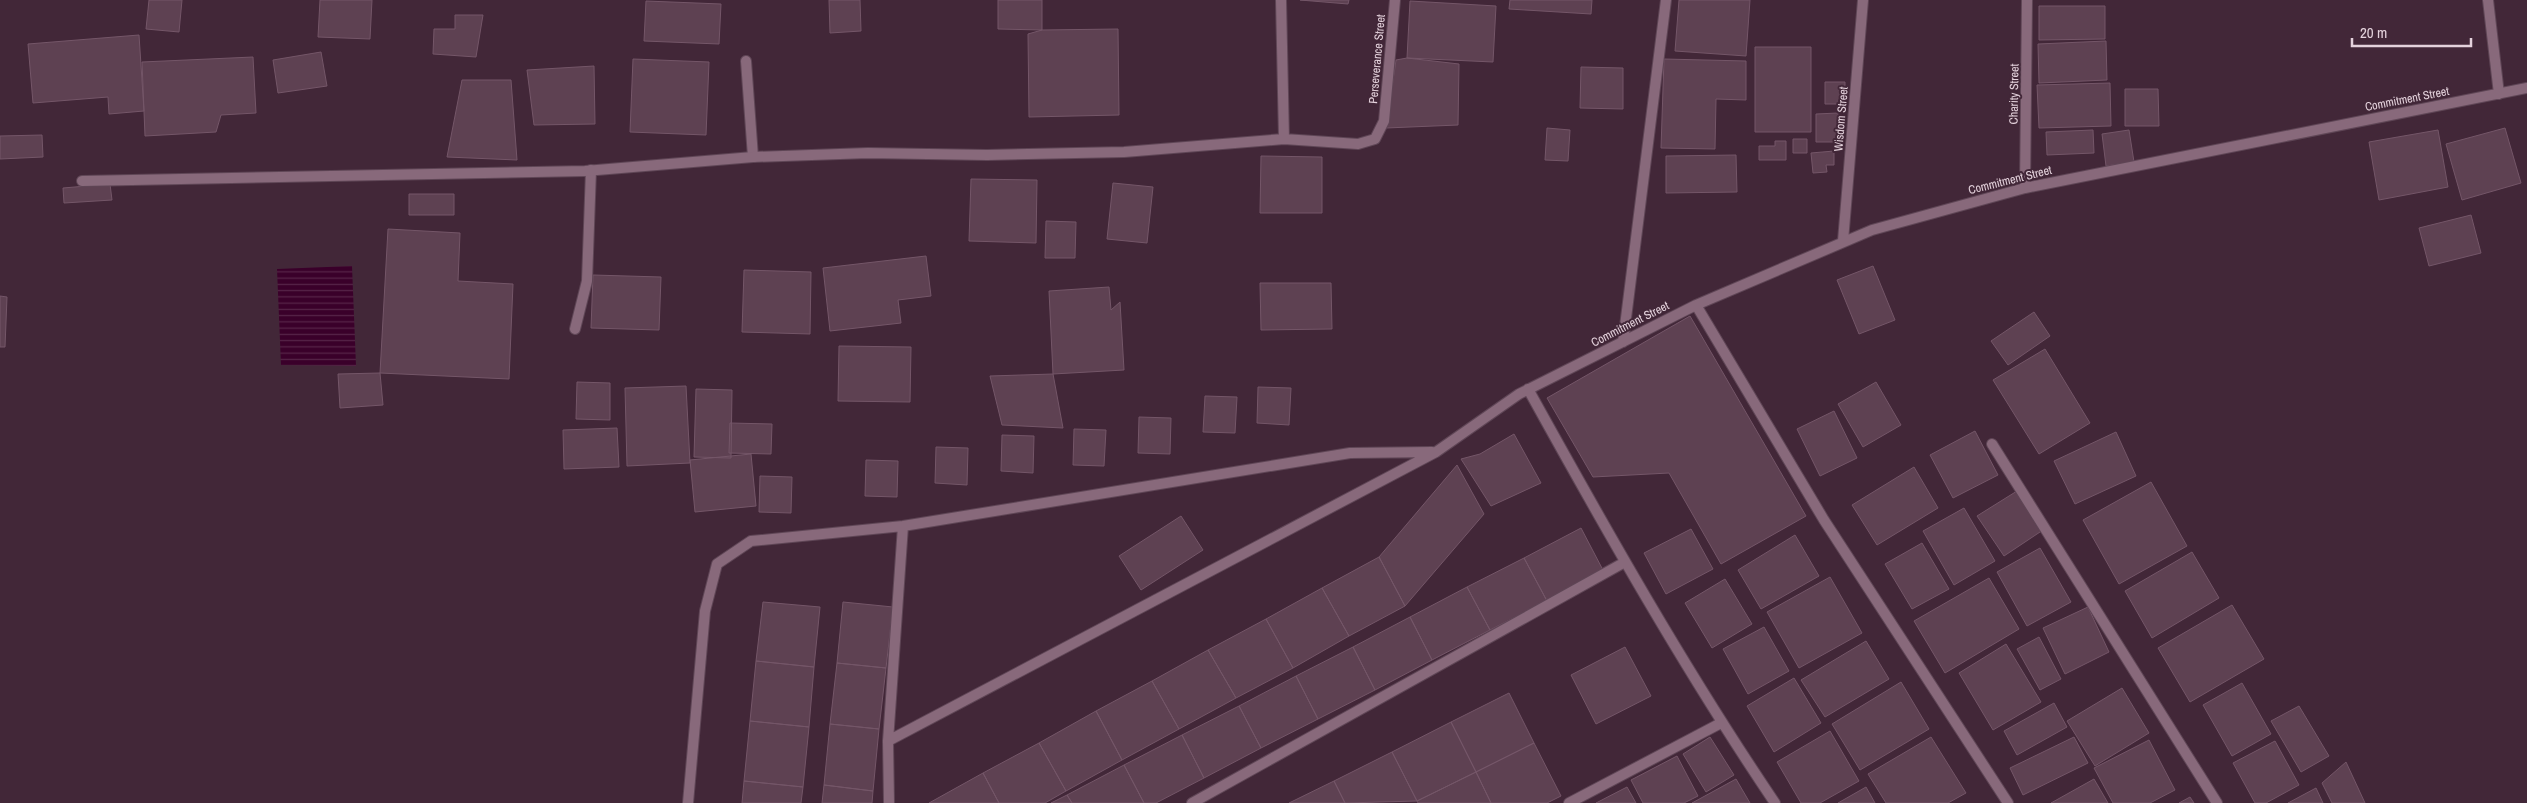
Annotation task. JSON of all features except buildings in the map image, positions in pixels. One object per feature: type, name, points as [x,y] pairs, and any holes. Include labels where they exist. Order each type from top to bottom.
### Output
[{"type":"street","points":[[82,181],[590,170],[753,157],[868,153],[987,155],[1124,152],[1284,139],[1281,0]]},
{"type":"street","name":"Perseverance Street","points":[[1284,139],[1358,144],[1375,139],[1384,121],[1395,0]]},
{"type":"street","points":[[1623,342],[1666,0]]},
{"type":"street","name":"Wisdom Street","points":[[1844,240],[1863,0]]},
{"type":"street","name":"Charity Street","points":[[2025,188],[2028,0]]},
{"type":"street","points":[[2488,0],[2499,94]]},
{"type":"street","points":[[746,61],[753,157]]},
{"type":"street","name":"Commitment Street","points":[[888,740],[1436,452],[1528,389],[1696,305],[1844,240],[1872,230],[2025,188],[2527,88]]},
{"type":"street","points":[[575,329],[587,281],[590,170]]},
{"type":"street","points":[[1696,305],[1824,520],[2008,803]]},
{"type":"street","points":[[1528,389],[1625,562],[1721,723],[1775,803]]},
{"type":"street","points":[[1992,444],[2217,803]]},
{"type":"street","points":[[688,803],[705,611],[717,564],[751,541],[903,526],[1350,453],[1436,452]]},
{"type":"street","points":[[889,803],[888,740],[903,526]]},
{"type":"street","points":[[1192,803],[1625,562]]},
{"type":"street","points":[[1569,803],[1721,723]]},
{"type":"shaded area","points":[[352,266],[356,366],[281,365],[277,269]]}]
